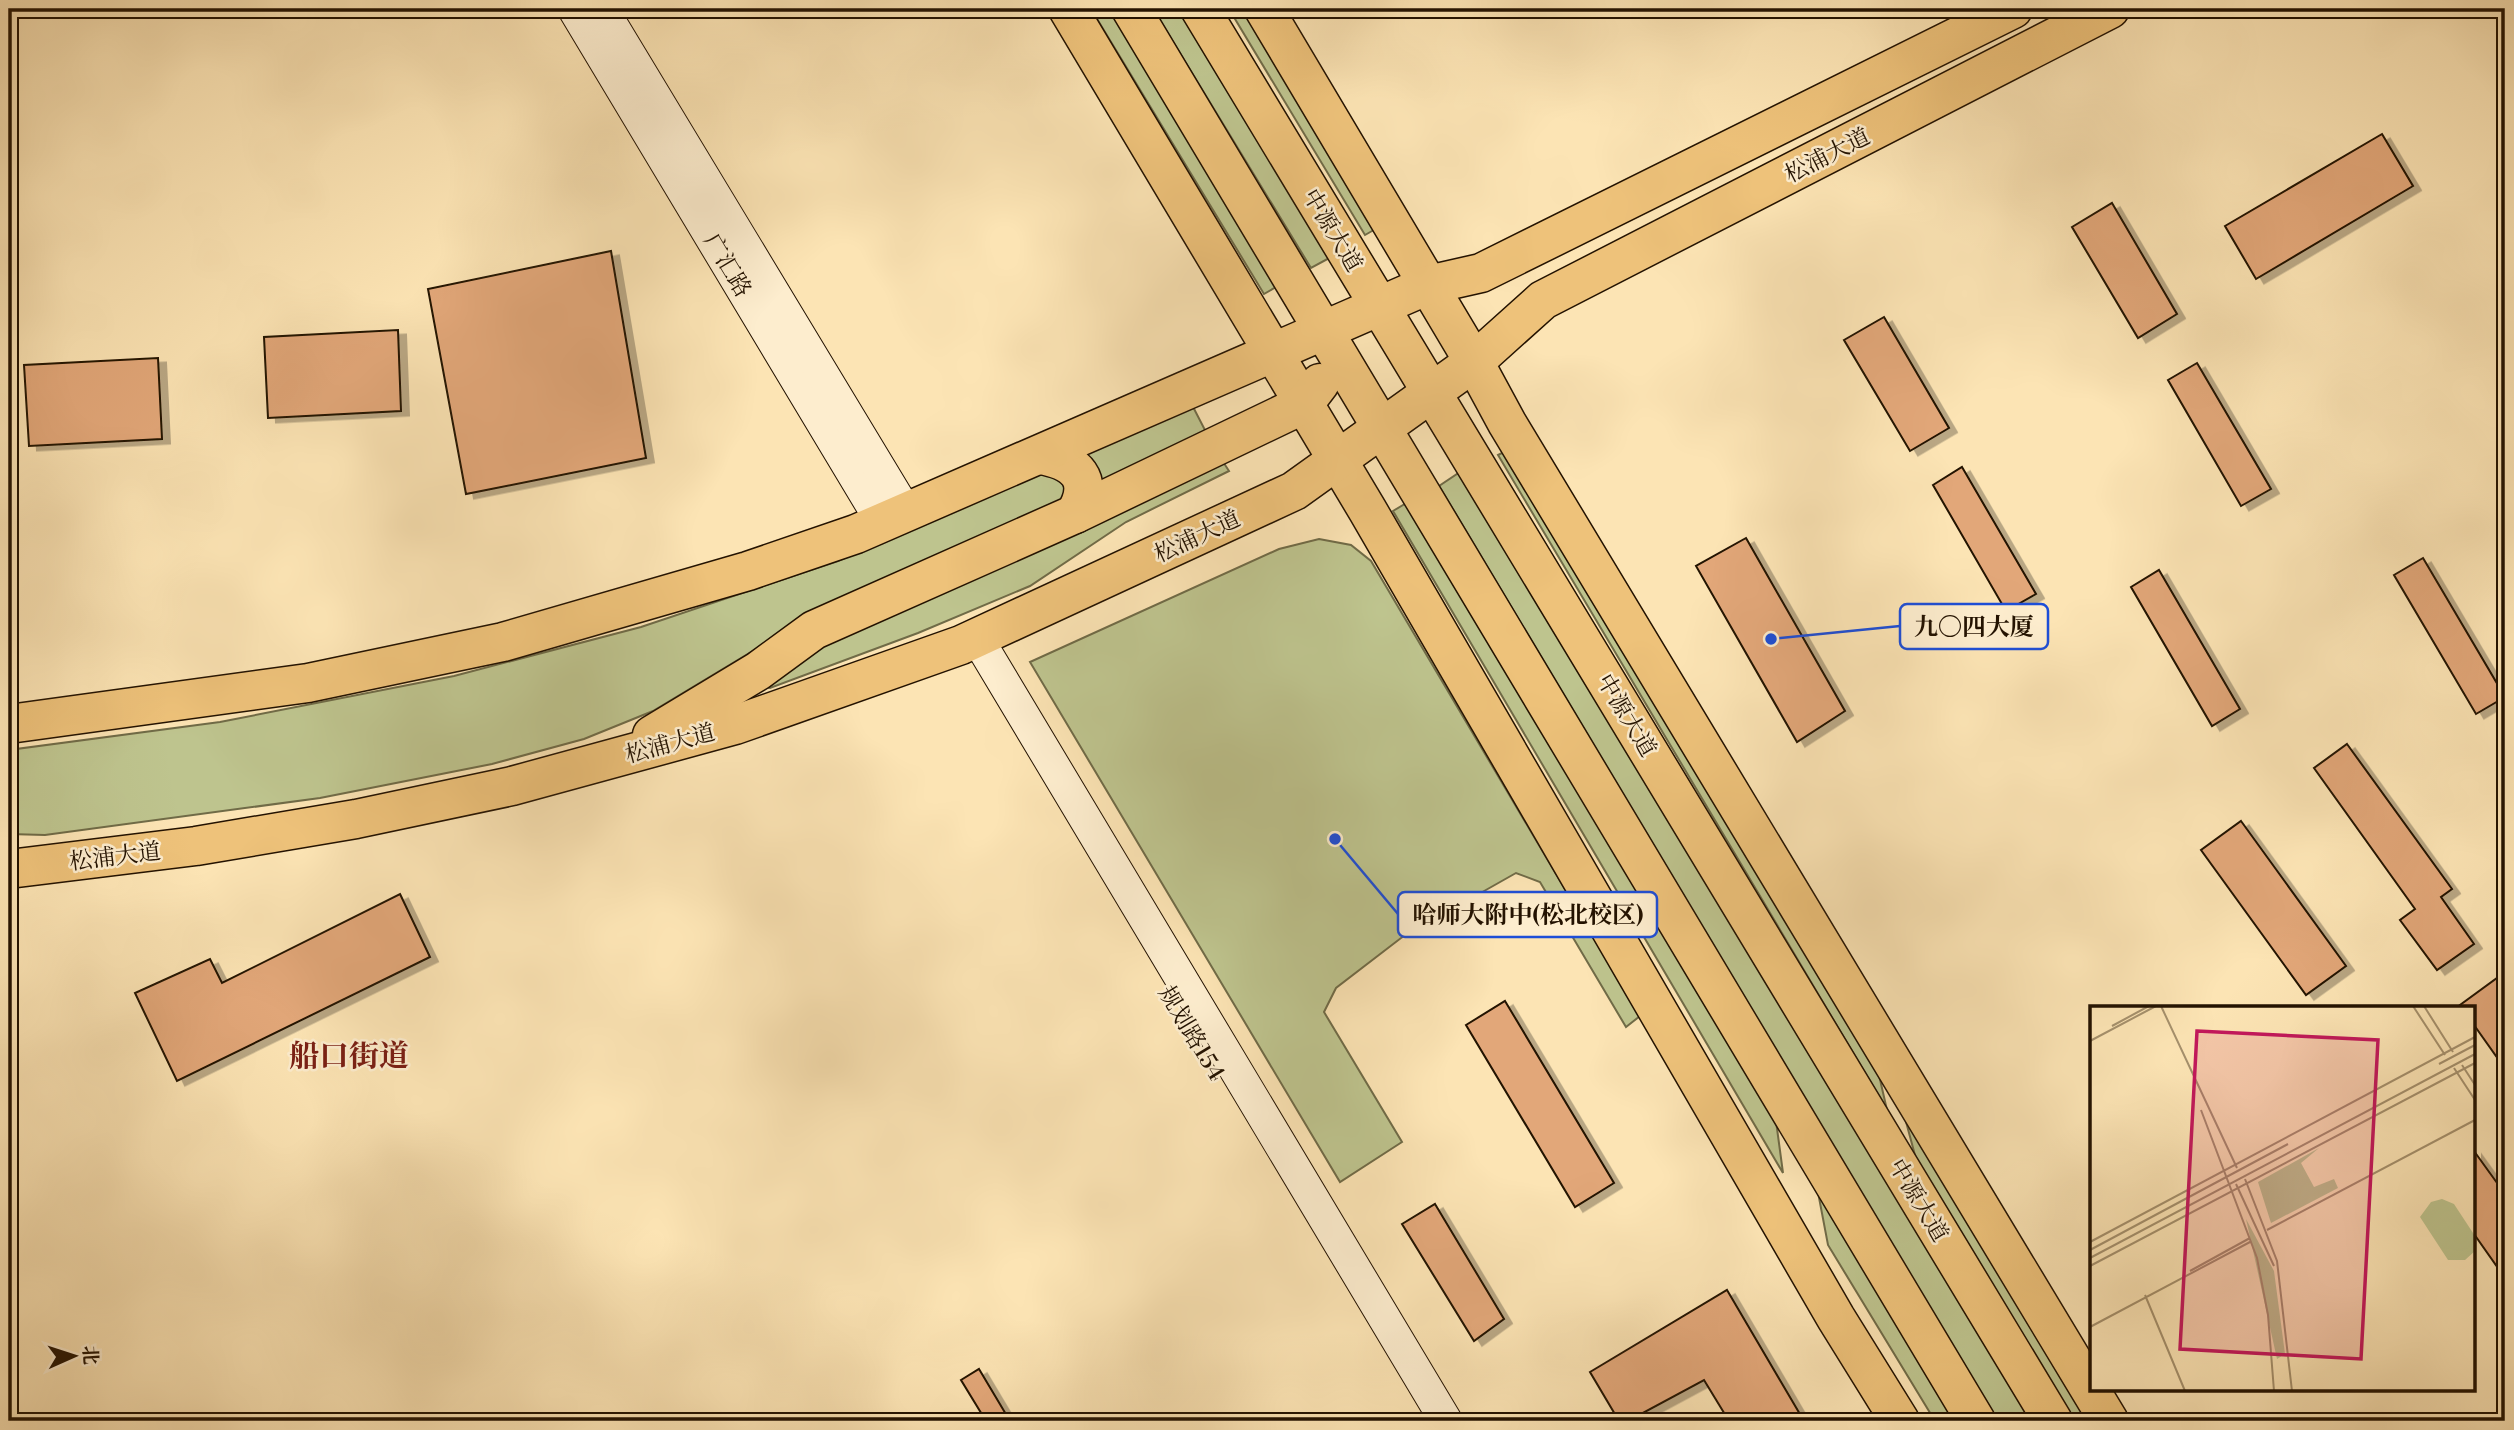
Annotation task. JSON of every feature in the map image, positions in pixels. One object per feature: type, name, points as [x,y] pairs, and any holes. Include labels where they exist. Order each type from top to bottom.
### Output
[{"type":"highway","points":[[1068,9],[1338,460],[1836,1318],[1900,1421]]},
{"type":"highway","points":[[1131,9],[1976,1421]]},
{"type":"highway","name":"中源大道","points":[[1200,9],[2053,1421]]},
{"type":"highway","name":"中源大道","points":[[1264,9],[1474,362],[1514,435],[2090,1390]]},
{"type":"highway","name":"松浦大道","points":[[1041,455],[1274,353],[1332,344],[1379,307],[1428,285],[1481,273],[2013,9]]},
{"type":"highway","name":"松浦大道","points":[[9,869],[197,846],[356,819],[512,786],[735,725],[969,642],[1294,491],[1474,362],[1543,300],[2110,9]]},
{"type":"highway","points":[[615,758],[758,671],[814,630],[1075,514],[1304,404],[1332,344]]},
{"type":"highway","points":[[9,724],[308,683],[503,642],[748,570],[856,534],[1041,455],[1063,460],[1078,472],[1084,489],[1075,514]]},
{"type":"highway","name":"中源大道","points":[[2092,1392],[2109,1421]]},
{"type":"street","name":"广汇路","points":[[574,9],[894,517]]},
{"type":"street","name":"广汇路","points":[[602,9],[894,517]]},
{"type":"street","name":"规划路154","points":[[969,642],[1424,1421]]},
{"type":"street","points":[[969,642],[1446,1421]]},
{"type":"green space","points":[[1091,9],[1111,9],[1276,287],[1264,294]]},
{"type":"green space","points":[[1153,9],[1185,9],[1333,256],[1311,268]]},
{"type":"green space","points":[[1229,9],[1248,9],[1379,227],[1365,235]]},
{"type":"green space","points":[[1190,401],[1206,432],[1096,487],[1082,456]]},
{"type":"green space","points":[[1510,449],[1873,1049],[1887,1110],[1498,455]]},
{"type":"green space","points":[[1218,454],[1229,471],[1126,522],[1030,586],[918,633],[770,688],[759,686],[760,676]]},
{"type":"green space","points":[[1055,470],[1069,496],[763,645],[653,711],[584,739],[492,764],[320,798],[45,835],[9,834],[9,750],[220,722],[454,676],[641,627],[838,561],[1039,474]]},
{"type":"green space","points":[[1463,470],[2031,1421],[1997,1421],[1439,486]]},
{"type":"green space","points":[[1408,502],[1776,1121],[1783,1173],[1393,511]]},
{"type":"green space","points":[[1319,539],[1351,545],[1371,561],[1640,1016],[1626,1027],[1540,882],[1516,873],[1401,938],[1336,988],[1324,1012],[1402,1142],[1340,1182],[1030,662],[1279,549]]},
{"type":"green space","points":[[1897,1088],[2093,1421],[2072,1421],[1916,1159]]},
{"type":"green space","points":[[1817,1187],[1956,1421],[1935,1421],[1828,1245]]},
{"type":"building","points":[[2382,134],[2413,186],[2256,279],[2225,226]]},
{"type":"building","points":[[2112,203],[2177,314],[2138,338],[2072,227]]},
{"type":"building","points":[[611,251],[646,458],[466,494],[428,289]]},
{"type":"building","points":[[1884,317],[1949,428],[1910,451],[1844,340]]},
{"type":"building","points":[[398,330],[401,411],[268,418],[264,337]]},
{"type":"building","points":[[158,358],[162,439],[29,446],[24,365]]},
{"type":"building","points":[[2197,363],[2271,489],[2241,506],[2168,380]]},
{"type":"building","points":[[1962,467],[2036,594],[2006,611],[1933,485]]},
{"type":"building","points":[[1746,538],[1845,711],[1797,742],[1696,566]]},
{"type":"building","points":[[2423,558],[2505,697],[2476,714],[2394,575]]},
{"type":"building","points":[[2159,570],[2240,709],[2212,726],[2131,587]]},
{"type":"building","points":[[2347,744],[2452,889],[2441,897],[2474,944],[2437,970],[2400,920],[2415,909],[2314,768]]},
{"type":"building","points":[[2241,821],[2346,966],[2306,995],[2201,850]]},
{"type":"building","points":[[400,894],[430,957],[177,1081],[135,993],[210,959],[222,983]]},
{"type":"building","points":[[2497,978],[2505,990],[2505,1049],[2496,1056],[2476,1028],[2476,1006],[2460,1005]]},
{"type":"building","points":[[1505,1001],[1614,1183],[1575,1207],[1466,1025]]},
{"type":"building","points":[[2476,1154],[2505,1194],[2505,1263],[2498,1268],[2476,1237]]},
{"type":"building","points":[[1435,1204],[1504,1319],[1474,1341],[1402,1224]]},
{"type":"building","points":[[1727,1290],[1804,1421],[1729,1421],[1704,1380],[1628,1421],[1619,1421],[1590,1372]]},
{"type":"building","points":[[979,1369],[1010,1421],[986,1421],[961,1380]]},
{"type":"place","name":"九〇四大厦","points":[[1771,639]]},
{"type":"place","name":"哈师大附中(松北校区)","points":[[1335,839]]},
{"type":"district","name":"船口街道","points":[[349,1056]]}]
